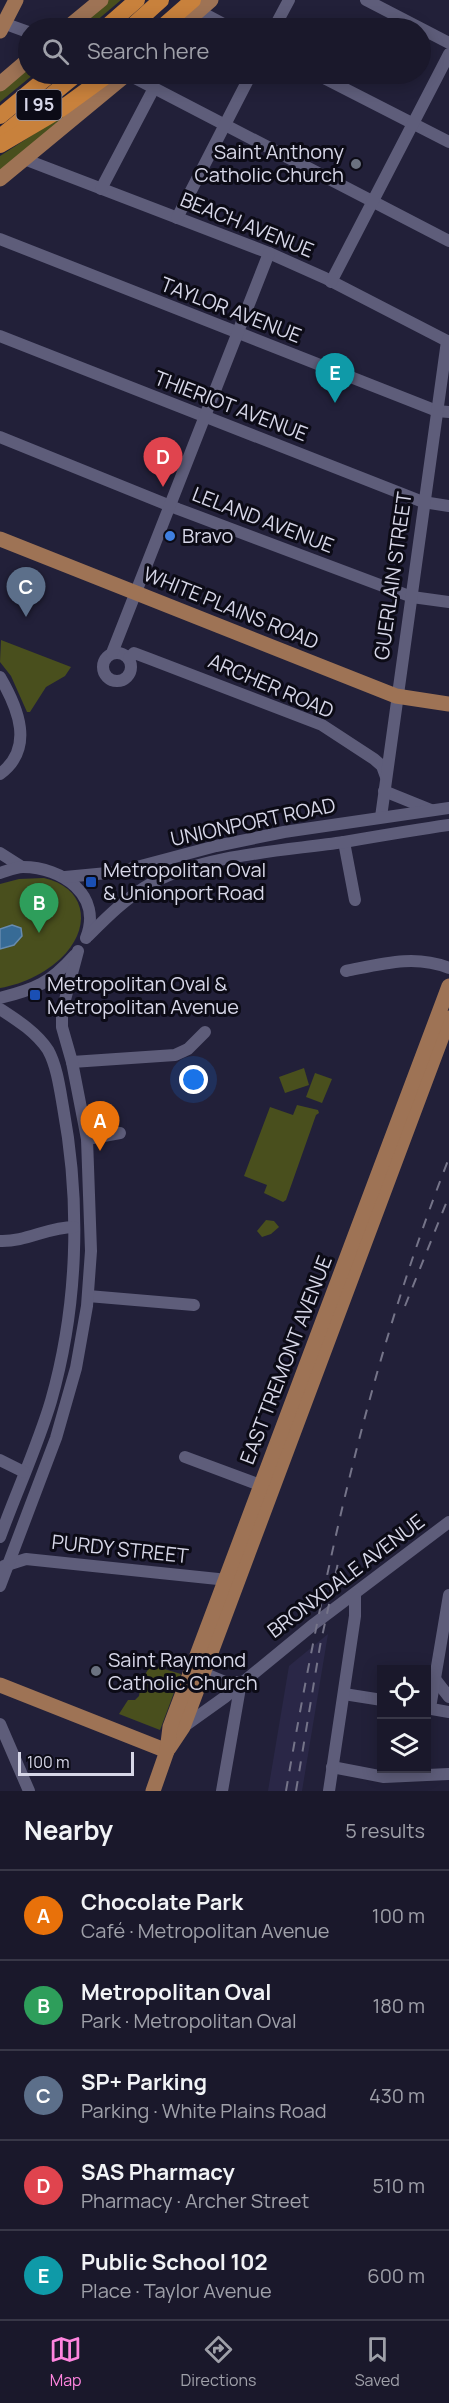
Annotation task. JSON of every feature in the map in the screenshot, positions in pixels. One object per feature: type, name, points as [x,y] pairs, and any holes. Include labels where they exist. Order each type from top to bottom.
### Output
[{"type":"highway","points":[[116,18],[137,0]]},
{"type":"highway","points":[[141,18],[161,0]]},
{"type":"highway","points":[[177,18],[196,6]]},
{"type":"highway","name":"I 95","points":[[0,116],[39,84]]},
{"type":"highway","name":"I 95","points":[[0,137],[65,84]]},
{"type":"highway","points":[[0,145],[61,109],[95,84]]},
{"type":"main road","points":[[1,25],[16,0]]},
{"type":"main road","points":[[79,18],[101,0]]},
{"type":"main road","points":[[187,18],[196,6],[211,0]]},
{"type":"main road","points":[[0,84],[18,69]]},
{"type":"main road","points":[[0,179],[115,84]]},
{"type":"main road","name":"WHITE PLAINS ROAD","points":[[0,539],[396,696],[449,704]]},
{"type":"main road","name":"EAST TREMONT AVENUE","points":[[167,1750],[183,1727],[198,1671],[390,1161],[449,986]]},
{"type":"main road","name":"EAST TREMONT AVENUE","points":[[406,1117],[449,1018]]},
{"type":"main road","name":"EAST TREMONT AVENUE","points":[[153,1791],[167,1750],[170,1727],[198,1671]]},
{"type":"main road","points":[[0,1685],[167,1750]]},
{"type":"street","points":[[279,18],[289,0]]},
{"type":"street","points":[[366,0],[401,18]]},
{"type":"street","points":[[196,6],[215,18]]},
{"type":"street","points":[[1,25],[18,29]]},
{"type":"street","points":[[431,34],[449,43]]},
{"type":"street","points":[[331,282],[449,54]]},
{"type":"street","points":[[146,84],[449,241]]},
{"type":"street","points":[[177,218],[246,84]]},
{"type":"street","points":[[336,84],[449,142]]},
{"type":"street","points":[[101,189],[154,88]]},
{"type":"street","name":"BEACH AVENUE","points":[[24,159],[269,253],[448,342]]},
{"type":"street","name":"TAYLOR AVENUE","points":[[0,239],[443,412]]},
{"type":"street","points":[[112,653],[122,653],[129,658],[132,666],[129,675],[123,680],[114,681],[107,676],[103,668],[105,659],[112,653],[269,253]]},
{"type":"street","name":"THIERIOT AVENUE","points":[[0,336],[423,502],[449,506]]},
{"type":"street","name":"GUERLAIN STREET","points":[[381,817],[423,502],[443,412],[448,342]]},
{"type":"street","name":"LELAND AVENUE","points":[[0,438],[412,597],[449,602]]},
{"type":"street","name":"ARCHER ROAD","points":[[129,658],[134,653],[150,658],[322,725],[374,759],[382,766],[386,778]]},
{"type":"street","points":[[0,677],[13,702],[21,730],[18,752],[0,774]]},
{"type":"street","points":[[384,791],[432,811]]},
{"type":"street","name":"UNIONPORT ROAD","points":[[65,877],[118,872],[216,846],[284,832],[449,808]]},
{"type":"street","name":"UNIONPORT ROAD","points":[[78,951],[88,936],[129,897],[155,882],[220,861],[288,848],[344,842],[449,825]]},
{"type":"street","points":[[344,842],[355,900]]},
{"type":"street","points":[[216,846],[220,861]]},
{"type":"street","points":[[0,853],[22,867]]},
{"type":"street","points":[[0,873],[22,867],[44,870],[65,877],[77,886],[88,905],[90,915],[88,936]]},
{"type":"street","points":[[0,998],[43,984],[56,975],[78,951]]},
{"type":"street","points":[[0,1586],[4,1566],[49,1460],[66,1404],[76,1368],[88,1296],[91,1251],[87,1139],[72,1062],[65,1040],[62,1011],[78,951]]},
{"type":"street","points":[[346,971],[406,960],[437,963],[449,968]]},
{"type":"street","points":[[0,1009],[24,1024],[48,1051],[59,1087],[74,1187],[72,1294],[62,1353],[51,1399],[0,1537]]},
{"type":"street","points":[[72,1062],[175,1055],[188,1049],[205,1032]]},
{"type":"street","points":[[87,1139],[120,1133]]},
{"type":"street","points":[[74,1187],[89,1186]]},
{"type":"street","points":[[0,1241],[22,1239],[60,1227],[74,1227]]},
{"type":"street","points":[[88,1296],[194,1305]]},
{"type":"street","points":[[51,1399],[66,1404]]},
{"type":"street","points":[[185,1457],[267,1488]]},
{"type":"street","points":[[0,1460],[24,1472]]},
{"type":"street","name":"BRONXDALE AVENUE","points":[[183,1727],[225,1697],[241,1682],[449,1522]]},
{"type":"street","name":"PURDY STREET","points":[[4,1566],[26,1559],[231,1583]]},
{"type":"street","points":[[329,1791],[355,1617],[355,1594]]},
{"type":"street","points":[[431,1696],[449,1595]]},
{"type":"street","points":[[198,1671],[225,1682],[241,1682],[222,1791]]},
{"type":"street","points":[[435,1679],[449,1680]]},
{"type":"street","points":[[435,1679],[449,1697]]},
{"type":"street","points":[[344,1694],[377,1699]]},
{"type":"street","points":[[431,1709],[449,1712]]},
{"type":"street","points":[[0,1724],[29,1791]]},
{"type":"street","points":[[332,1767],[384,1777],[449,1774]]},
{"type":"shaded area","points":[[328,1634],[302,1791],[268,1791],[289,1666]]},
{"type":"green space","points":[[108,0],[121,0],[100,18],[86,18]]},
{"type":"green space","points":[[18,74],[18,84],[22,84],[0,102],[0,89]]},
{"type":"green space","points":[[82,103],[0,171],[0,156]]},
{"type":"green space","points":[[1,640],[71,667],[65,676],[46,687],[30,712],[27,712],[11,676],[0,662]]},
{"type":"green space","points":[[44,878],[68,889],[75,898],[80,908],[79,930],[66,953],[52,966],[27,980],[0,988],[0,884],[19,879]]},
{"type":"green space","points":[[304,1068],[309,1085],[285,1093],[279,1077]]},
{"type":"green space","points":[[315,1073],[332,1079],[322,1103],[306,1097]]},
{"type":"green space","points":[[297,1105],[318,1110],[319,1113],[316,1115],[286,1200],[283,1202],[264,1193],[267,1185],[244,1176],[270,1107],[293,1115]]},
{"type":"green space","points":[[266,1220],[274,1221],[279,1227],[271,1234],[262,1237],[257,1231]]},
{"type":"green space","points":[[151,1665],[181,1674],[160,1730],[119,1714],[128,1700],[135,1700],[139,1696],[140,1690],[137,1687]]},
{"type":"water","points":[[12,925],[21,928],[22,936],[14,945],[0,949],[0,929]]},
{"type":"railway","points":[[286,1791],[316,1630],[351,1470],[395,1313],[449,1158]]},
{"type":"railway","points":[[405,1306],[449,1196]]},
{"type":"railway","points":[[296,1791],[320,1646],[339,1558]]},
{"type":"place","name":"Saint Anthony Catholic Church","points":[[356,164]]},
{"type":"place","name":"Public School 102","points":[[335,403]]},
{"type":"place","name":"SAS Pharmacy","points":[[163,487]]},
{"type":"place","name":"Bravo","points":[[170,536]]},
{"type":"place","name":"SP+ Parking","points":[[26,617]]},
{"type":"place","name":"Metropolitan Oval & Unionport Road","points":[[91,882]]},
{"type":"place","name":"Metropolitan Oval","points":[[39,933]]},
{"type":"place","name":"Metropolitan Oval & Metropolitan Avenue","points":[[35,995]]},
{"type":"place","name":"Chocolate Park","points":[[100,1151]]},
{"type":"place","name":"Saint Raymond Catholic Church","points":[[96,1671]]}]
